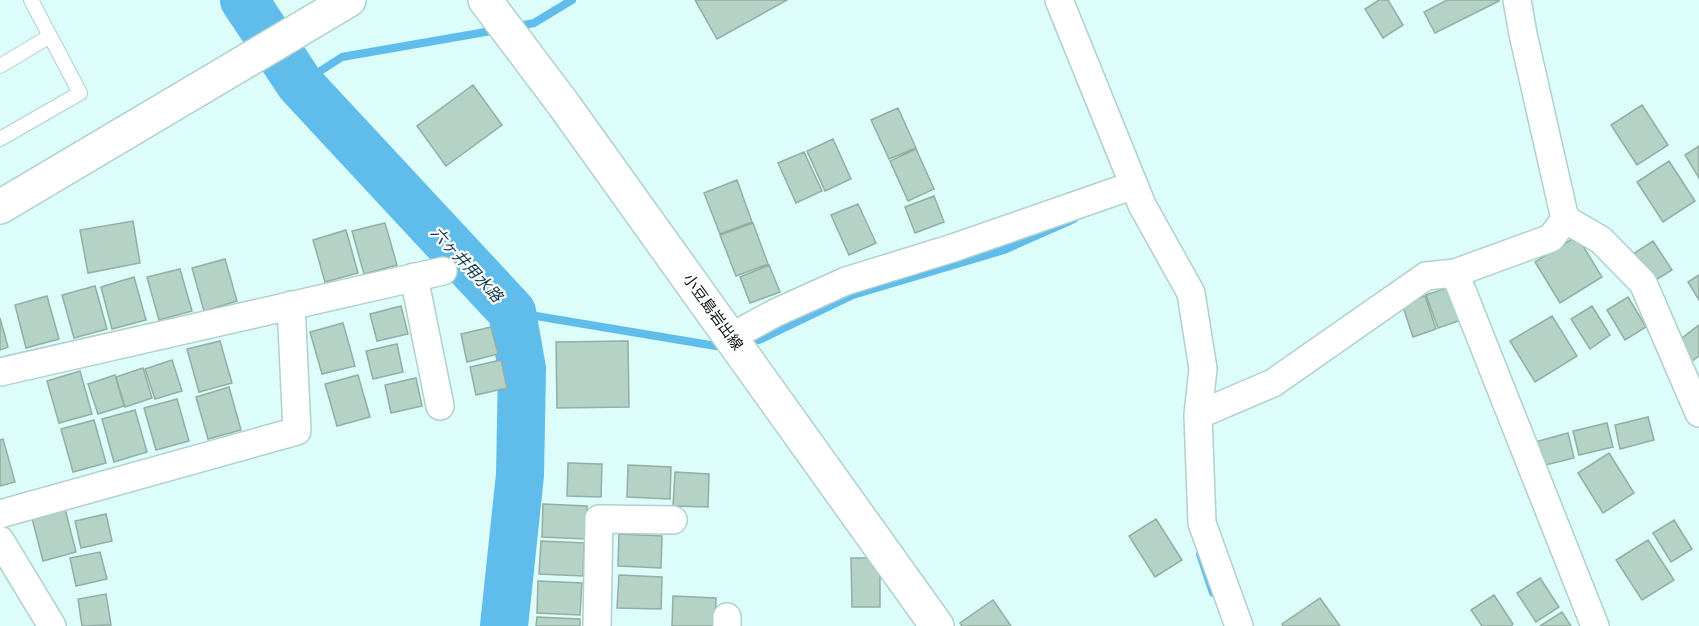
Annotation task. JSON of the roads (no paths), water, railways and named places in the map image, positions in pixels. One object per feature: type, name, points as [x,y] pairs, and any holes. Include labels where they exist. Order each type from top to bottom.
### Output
[{"type":"main road","points":[[0,207],[349,0]]},
{"type":"main road","name":"小豆島岩出線","points":[[485,0],[564,105],[937,626]]},
{"type":"street","points":[[1059,0],[1142,205],[1191,293],[1203,369],[1198,415],[1202,523],[1239,626]]},
{"type":"street","points":[[1517,0],[1522,34],[1565,219],[1601,240],[1643,283],[1699,413]]},
{"type":"street","points":[[731,337],[775,313],[846,281],[954,248],[1134,185]]},
{"type":"street","points":[[1198,415],[1273,383],[1426,276],[1455,273],[1551,238],[1565,219]]},
{"type":"street","points":[[0,372],[443,270]]},
{"type":"street","points":[[1455,273],[1595,626]]},
{"type":"street","points":[[414,277],[440,406]]},
{"type":"street","points":[[0,514],[297,431],[291,305]]},
{"type":"street","points":[[597,626],[599,519],[673,520]]},
{"type":"street","points":[[0,540],[52,626]]},
{"type":"lane","points":[[0,139],[80,93],[31,0]]},
{"type":"lane","points":[[0,66],[50,36]]},
{"type":"waterway","name":"六ヶ井用水路","points":[[244,0],[300,84],[512,312],[522,369],[520,475],[504,626]]},
{"type":"waterway","points":[[513,27],[534,23],[572,0]]},
{"type":"waterway","points":[[300,84],[342,57],[497,30]]},
{"type":"waterway","points":[[759,340],[853,295],[1004,250],[1074,219]]},
{"type":"waterway","points":[[512,312],[716,346]]},
{"type":"waterway","points":[[1200,554],[1213,593]]}]
